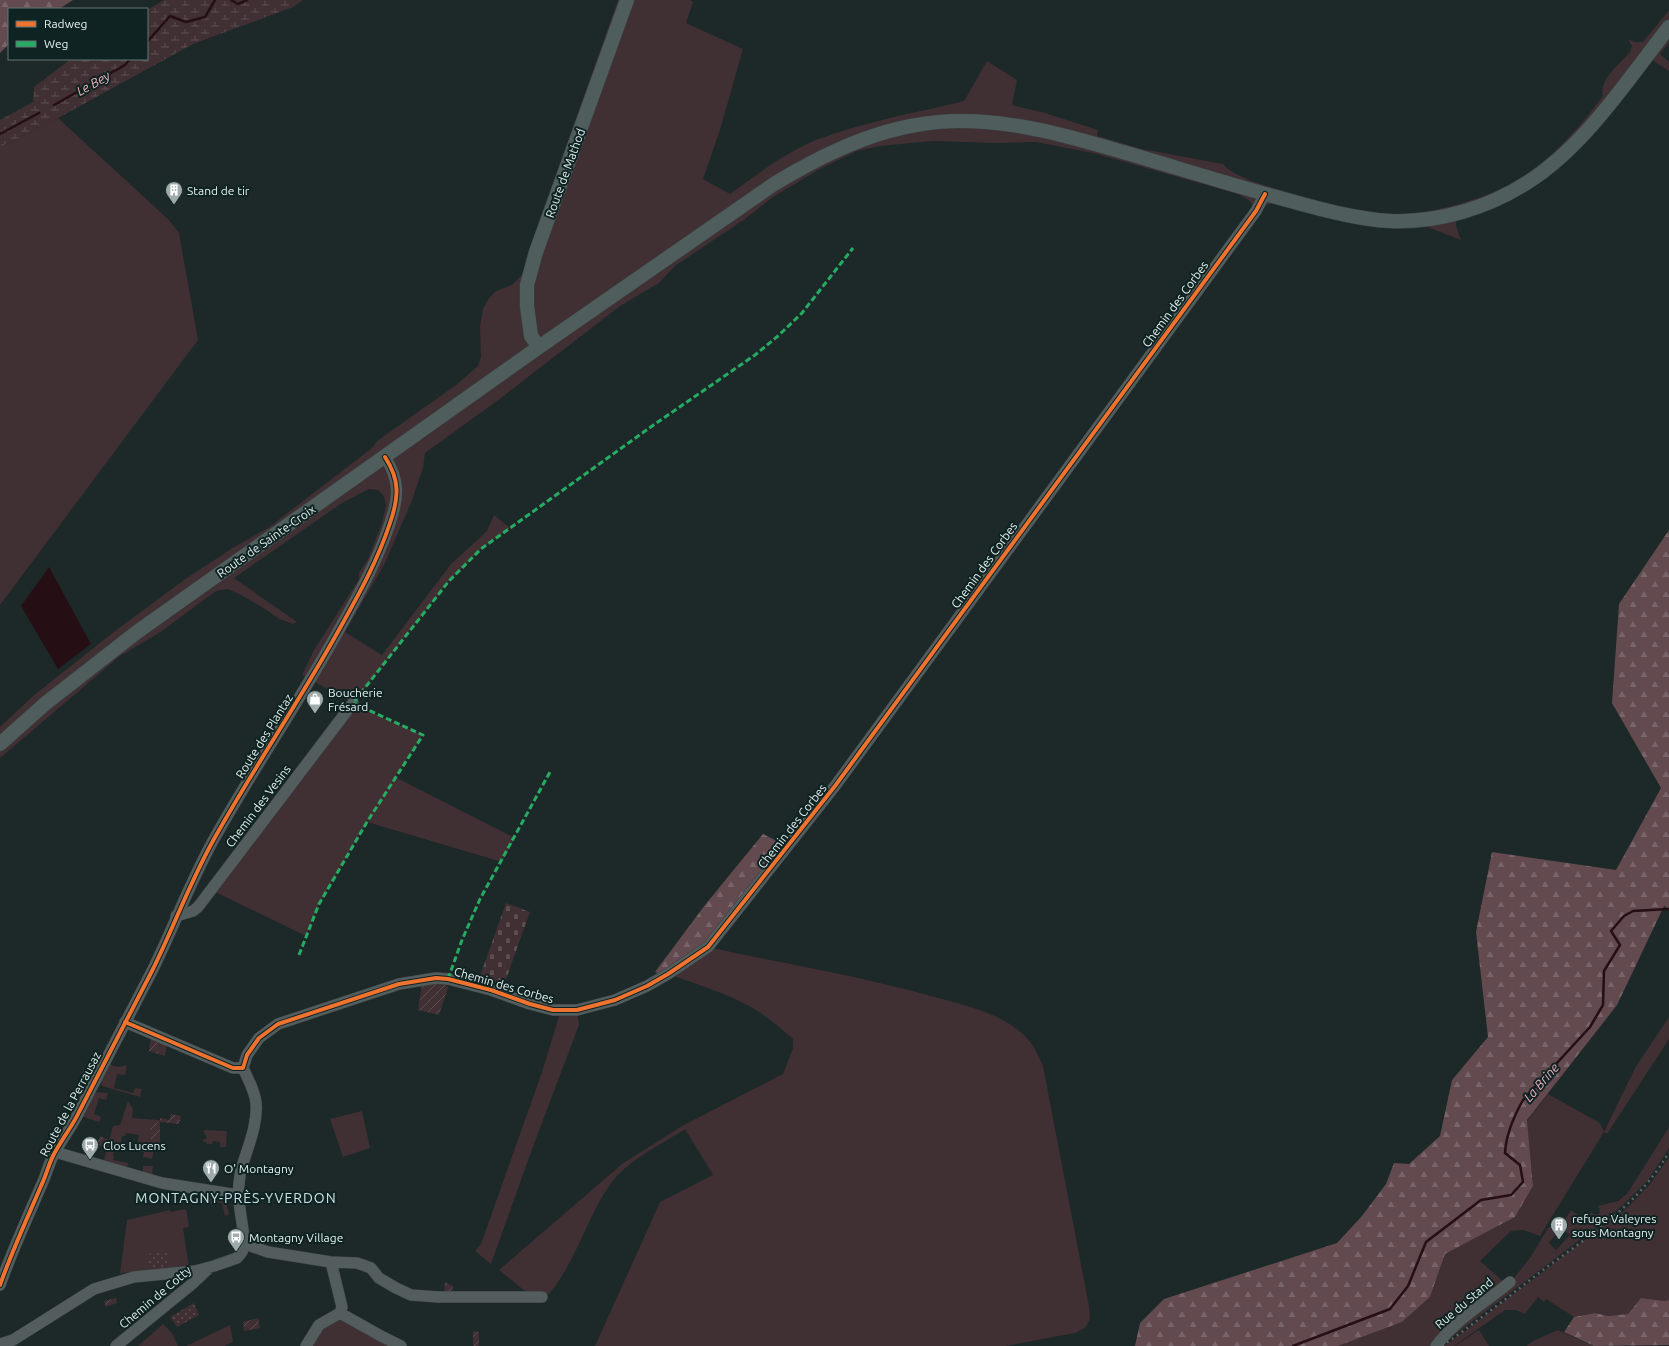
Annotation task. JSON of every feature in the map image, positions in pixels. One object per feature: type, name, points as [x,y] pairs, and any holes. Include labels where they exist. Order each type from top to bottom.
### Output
[{"type":"main road","name":"Route de Mathod","points":[[539,347],[531,336],[527,306],[527,285],[536,252],[627,0]]},
{"type":"main road","name":"Route de Sainte-Croix","points":[[0,744],[46,703],[137,632],[539,347],[774,184],[831,151],[851,142],[924,124],[960,121],[1018,126],[1086,141],[1338,214],[1392,221],[1432,218],[1458,213],[1483,204],[1522,186],[1559,160],[1590,126],[1669,27]]},
{"type":"street","name":"Chemin des Corbes","points":[[243,1068],[247,1054],[258,1038],[278,1024],[399,984],[436,978],[448,979],[491,990],[553,1010],[577,1010],[615,1000],[647,986],[668,974],[708,947],[835,786],[1252,217],[1265,194]]},
{"type":"street","name":"Route des Plantaz","points":[[125,1022],[153,968],[176,916],[216,835],[270,744],[312,678],[356,600],[379,553],[391,522],[396,499],[397,482],[393,469],[385,457]]},
{"type":"street","name":"Chemin des Vesins","points":[[176,916],[193,911],[198,907],[353,703]]},
{"type":"street","points":[[0,1344],[13,1340],[94,1289],[134,1277],[195,1271],[237,1258],[242,1252],[245,1244],[238,1195],[241,1172],[255,1119],[256,1108],[250,1083],[243,1068],[233,1068],[125,1022]]},
{"type":"street","name":"Route de la Perrausaz","points":[[0,1285],[55,1152],[78,1115],[125,1022]]},
{"type":"street","points":[[55,1152],[130,1175],[174,1186],[238,1195]]},
{"type":"street","points":[[245,1244],[268,1252],[331,1262],[357,1263],[371,1268],[379,1278],[411,1295],[438,1297],[542,1298]]},
{"type":"street","points":[[306,1346],[319,1325],[340,1313],[342,1307],[331,1262]]},
{"type":"street","name":"Chemin de Cotty","points":[[116,1346],[192,1284],[210,1267]]},
{"type":"street","name":"Rue du Stand","points":[[1436,1346],[1459,1322],[1510,1282]]},
{"type":"street","points":[[340,1313],[401,1346]]},
{"type":"green space","points":[[0,0],[73,0],[61,8],[8,8],[8,45],[0,53]]},
{"type":"green space","points":[[164,0],[303,0],[293,7],[193,44],[58,118],[0,147],[0,120],[33,102],[34,87],[70,60],[148,60],[148,9]]},
{"type":"green space","points":[[618,0],[690,0],[693,2],[686,23],[743,49],[720,130],[703,179],[730,194],[782,158],[816,140],[852,128],[964,101],[987,61],[1017,80],[1012,105],[1045,113],[1098,130],[1097,136],[1142,149],[1223,164],[1237,174],[1268,187],[1343,207],[1389,214],[1418,213],[1467,202],[1509,185],[1532,170],[1556,150],[1573,133],[1603,96],[1604,84],[1607,78],[1630,52],[1632,46],[1628,39],[1635,42],[1643,42],[1669,10],[1669,43],[1660,54],[1669,62],[1669,71],[1652,60],[1579,148],[1549,175],[1519,194],[1456,220],[1456,226],[1461,240],[1425,226],[1392,227],[1338,220],[1277,203],[1265,205],[1256,211],[1250,201],[1238,194],[1093,153],[1036,142],[995,143],[933,141],[880,146],[857,151],[818,170],[773,197],[745,219],[675,266],[659,283],[620,306],[501,398],[425,453],[423,468],[411,503],[384,565],[345,632],[382,655],[451,564],[487,531],[494,515],[510,528],[481,549],[449,581],[353,703],[302,675],[314,650],[359,579],[359,573],[368,559],[382,523],[386,505],[384,496],[378,490],[369,489],[342,503],[234,578],[297,622],[293,624],[279,619],[265,609],[228,589],[216,591],[159,633],[120,656],[0,758],[0,727],[33,696],[115,631],[184,580],[234,547],[268,528],[372,448],[377,441],[456,385],[478,366],[481,357],[480,326],[483,309],[489,298],[496,291],[512,285],[523,274],[531,245]]},
{"type":"green space","points":[[58,118],[169,220],[179,233],[198,340],[0,605],[0,147]]},
{"type":"green space","points":[[1669,530],[1669,909],[1664,906],[1617,1005],[1527,1120],[1533,1186],[1515,1217],[1445,1254],[1430,1297],[1402,1322],[1338,1346],[1135,1346],[1140,1323],[1164,1299],[1337,1243],[1362,1216],[1386,1184],[1394,1163],[1409,1164],[1440,1136],[1452,1080],[1488,1037],[1476,932],[1492,852],[1616,870],[1661,788],[1612,703],[1619,604]]},
{"type":"green space","points":[[353,703],[387,720],[423,735],[395,777],[515,838],[502,862],[367,822],[319,904],[306,936],[211,890]]},
{"type":"green space","points":[[763,834],[775,840],[780,848],[731,914],[692,955],[660,974],[655,972],[705,905]]},
{"type":"green space","points":[[506,903],[530,912],[504,985],[480,976]]},
{"type":"green space","points":[[731,914],[708,947],[855,977],[962,1004],[1001,1019],[1010,1024],[1027,1038],[1036,1050],[1043,1066],[1089,1306],[1090,1319],[1085,1328],[1075,1333],[1006,1346],[595,1346],[660,1202],[713,1175],[685,1129],[644,1154],[616,1177],[593,1214],[563,1274],[544,1299],[530,1295],[499,1270],[622,1164],[682,1126],[783,1074],[793,1048],[793,1039],[768,1018],[751,1007],[721,993],[668,974]]},
{"type":"green space","points":[[446,983],[448,988],[439,1015],[418,1010],[422,984]]},
{"type":"green space","points":[[561,1010],[577,1010],[579,1025],[491,1264],[475,1251],[481,1244],[542,1072]]},
{"type":"green space","points":[[1669,1017],[1669,1039],[1607,1134],[1604,1132],[1635,1068]]},
{"type":"green space","points":[[151,1038],[160,1042],[158,1054],[149,1051]]},
{"type":"green space","points":[[160,1042],[167,1045],[165,1056],[158,1054]]},
{"type":"green space","points":[[97,1058],[99,1061],[89,1080],[86,1080],[81,1074],[84,1069]]},
{"type":"green space","points":[[108,1064],[118,1067],[127,1065],[125,1075],[117,1074],[114,1088],[133,1093],[135,1088],[142,1089],[140,1097],[102,1086],[100,1081]]},
{"type":"green space","points":[[97,1092],[108,1093],[106,1100],[99,1098],[94,1114],[101,1117],[99,1122],[81,1116],[93,1094]]},
{"type":"green space","points":[[1548,1094],[1600,1123],[1604,1132],[1540,1236],[1523,1230],[1511,1231],[1480,1261],[1506,1284],[1436,1346],[1338,1346],[1402,1322],[1430,1297],[1445,1254],[1515,1217],[1533,1186],[1527,1121]]},
{"type":"green space","points":[[128,1101],[133,1109],[132,1118],[160,1120],[160,1150],[154,1149],[152,1159],[143,1157],[144,1152],[136,1152],[139,1135],[126,1133],[125,1136],[122,1136],[120,1148],[114,1147],[113,1160],[128,1163],[127,1167],[103,1164],[113,1126],[120,1125]]},
{"type":"green space","points":[[362,1111],[370,1148],[343,1157],[330,1119]]},
{"type":"green space","points":[[171,1114],[181,1116],[179,1124],[160,1122],[160,1118],[169,1120]]},
{"type":"green space","points":[[160,1122],[160,1140],[151,1140],[150,1123]]},
{"type":"green space","points":[[1669,1127],[1669,1148],[1648,1180],[1624,1204],[1602,1223],[1440,1346],[1510,1283],[1530,1258],[1548,1228],[1554,1227],[1557,1233],[1549,1243],[1556,1250],[1570,1235],[1560,1227],[1571,1210],[1587,1221],[1591,1212],[1595,1215],[1599,1214],[1600,1210],[1598,1206],[1618,1201],[1627,1194]]},
{"type":"green space","points":[[203,1130],[227,1131],[226,1147],[220,1147],[220,1142],[213,1141],[212,1144],[207,1144],[204,1142],[203,1140],[207,1138]]},
{"type":"green space","points":[[100,1136],[109,1140],[107,1149],[97,1144]]},
{"type":"green space","points":[[1669,1157],[1669,1300],[1665,1301],[1641,1298],[1628,1314],[1608,1316],[1595,1313],[1574,1317],[1546,1299],[1544,1302],[1538,1297],[1525,1314],[1515,1310],[1505,1310],[1454,1346],[1444,1346],[1627,1208],[1651,1183]]},
{"type":"green space","points":[[143,1166],[153,1166],[152,1175],[142,1175]]},
{"type":"green space","points":[[200,1195],[214,1197],[213,1204],[195,1203],[194,1198]]},
{"type":"green space","points":[[216,1198],[226,1201],[229,1215],[225,1216],[222,1203],[216,1202]]},
{"type":"green space","points":[[186,1209],[189,1227],[183,1228],[189,1268],[120,1273],[127,1220],[170,1210],[170,1212]]},
{"type":"green space","points":[[165,1250],[168,1253],[170,1270],[150,1272],[148,1256],[151,1253]]},
{"type":"green space","points":[[445,1282],[453,1286],[452,1293],[444,1292]]},
{"type":"green space","points":[[116,1298],[117,1303],[106,1307],[104,1301]]},
{"type":"green space","points":[[1641,1298],[1665,1301],[1669,1300],[1669,1345],[1594,1346],[1564,1332],[1574,1317],[1595,1313],[1608,1316],[1628,1314]]},
{"type":"green space","points":[[194,1303],[199,1315],[177,1327],[170,1317]]},
{"type":"green space","points":[[337,1315],[401,1346],[307,1346],[313,1335]]},
{"type":"green space","points":[[258,1318],[260,1328],[244,1331],[243,1322]]},
{"type":"green space","points":[[163,1324],[172,1333],[178,1346],[138,1346]]},
{"type":"green space","points":[[230,1325],[233,1342],[224,1346],[186,1346]]},
{"type":"green space","points":[[1479,1330],[1489,1346],[1455,1346]]},
{"type":"green space","points":[[1558,1330],[1593,1346],[1526,1346],[1535,1340]]},
{"type":"green space","points":[[473,1331],[479,1332],[479,1346],[473,1346]]},
{"type":"shaded area","points":[[49,567],[91,644],[58,669],[21,606]]},
{"type":"waterway","name":"Le Bey","points":[[148,41],[170,16],[186,22],[205,17],[215,0]]},
{"type":"waterway","name":"Le Bey","points":[[231,0],[238,4],[247,0]]},
{"type":"waterway","name":"Le Bey","points":[[54,105],[125,65],[129,60]]},
{"type":"waterway","name":"Le Bey","points":[[0,134],[39,113]]},
{"type":"waterway","name":"La Brine","points":[[1293,1346],[1390,1309],[1408,1286],[1426,1242],[1481,1200],[1511,1195],[1523,1182],[1520,1165],[1505,1153],[1511,1125],[1523,1100],[1590,1027],[1603,1005],[1604,971],[1620,945],[1611,931],[1624,916],[1633,911],[1669,909]]},
{"type":"railway","points":[[1442,1346],[1610,1219],[1643,1188],[1657,1171],[1669,1152]]},
{"type":"marked path","points":[[299,955],[319,904],[367,822],[423,735],[353,703],[449,581],[481,549],[655,424],[755,355],[802,313],[853,248]]},
{"type":"marked path","points":[[448,979],[462,940],[480,899],[550,772]]},
{"type":"cycle path","points":[[125,1022],[233,1068],[243,1068],[247,1055],[259,1038],[278,1024],[399,984],[436,978],[448,979],[491,990],[530,1004],[553,1010],[577,1010],[615,1000],[647,986],[668,974],[708,947],[835,786],[1256,211],[1265,194]]},
{"type":"cycle path","points":[[0,1285],[53,1156],[76,1118],[152,971],[209,849],[233,806],[325,654],[368,577],[385,537],[395,505],[396,481],[390,465],[385,457]]},
{"type":"place","name":"Stand de tir","points":[[174,205]]},
{"type":"place","name":"Boucherie Frésard","points":[[315,714]]},
{"type":"place","name":"Clos Lucens","points":[[90,1160]]},
{"type":"place","name":"O' Montagny","points":[[211,1183]]},
{"type":"place","name":"refuge Valeyres sous Montagny","points":[[1559,1240]]},
{"type":"place","name":"Montagny Village","points":[[236,1252]]},
{"type":"district","name":"MONTAGNY-PRÈS-YVERDON","points":[[236,1198]]}]
